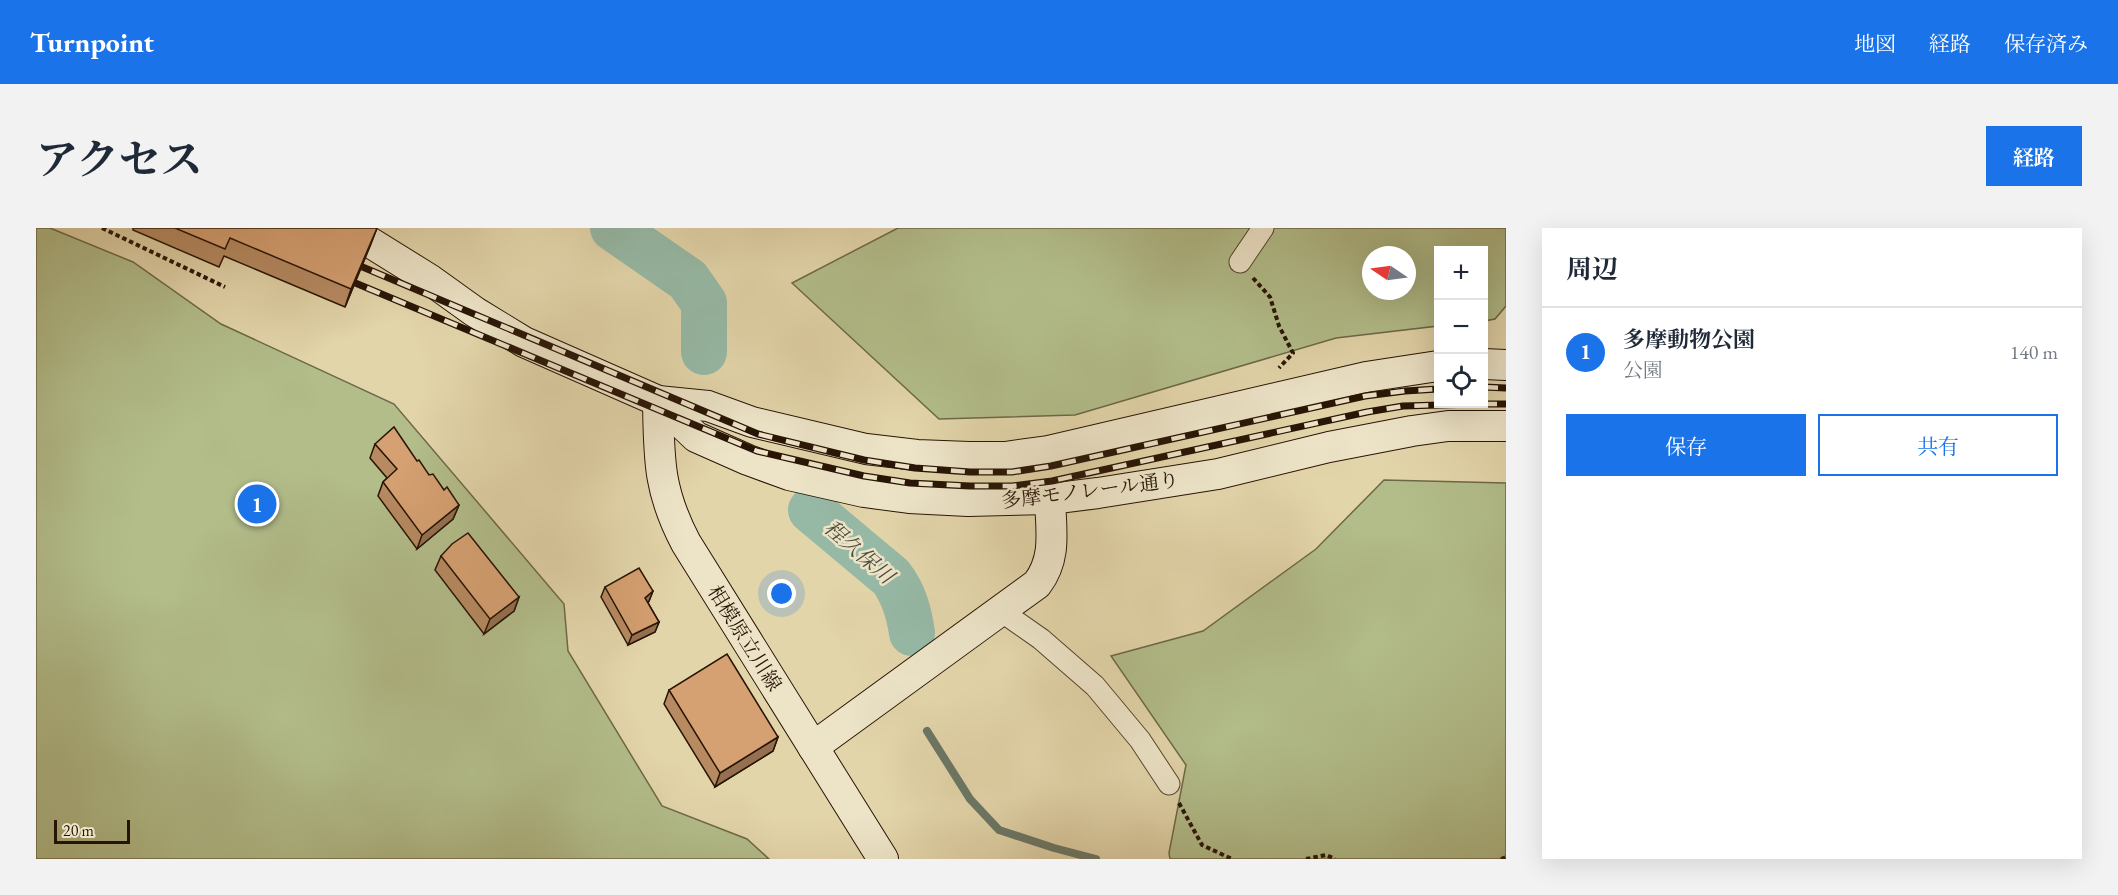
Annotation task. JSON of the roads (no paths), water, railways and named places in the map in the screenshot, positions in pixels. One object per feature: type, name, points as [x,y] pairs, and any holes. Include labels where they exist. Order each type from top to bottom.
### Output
[{"type":"main road","name":"多摩モノレール通り","points":[[342,228],[363,238],[420,273],[475,312],[524,342],[658,401],[708,406],[752,422],[866,448],[917,455],[969,458],[1005,457],[1048,451],[1366,377],[1434,367]]},
{"type":"main road","points":[[1488,364],[1506,365]]},
{"type":"main road","name":"多摩モノレール通り","points":[[658,401],[696,437],[789,475],[864,492],[909,498],[1009,501],[1050,499],[1218,474],[1329,447],[1412,431],[1448,426],[1506,426]]},
{"type":"main road","name":"相模原立川線","points":[[658,401],[659,457],[663,488],[672,517],[883,859]]},
{"type":"main road","points":[[813,747],[1037,584],[1046,573],[1052,556],[1050,499]]},
{"type":"street","points":[[1240,262],[1263,228]]},
{"type":"street","points":[[1001,611],[1041,639],[1095,686],[1126,722],[1169,783]]},
{"type":"waterway","name":"程久保川","points":[[613,228],[688,280],[704,303],[704,352]]},
{"type":"waterway","name":"程久保川","points":[[811,510],[891,577],[905,604],[912,633]]},
{"type":"waterway","points":[[927,731],[970,799],[999,830],[1096,859]]},
{"type":"railway","points":[[346,260],[758,434],[864,460],[915,468],[1012,472],[1051,466],[1365,396],[1434,389]]},
{"type":"railway","points":[[341,277],[757,451],[864,476],[910,483],[1012,486],[1052,481],[1367,412],[1403,406],[1434,405]]},
{"type":"railway","points":[[1488,387],[1506,388]]},
{"type":"railway","points":[[1488,404],[1506,404]]},
{"type":"place","name":"多摩動物公園","points":[[257,504]]}]
